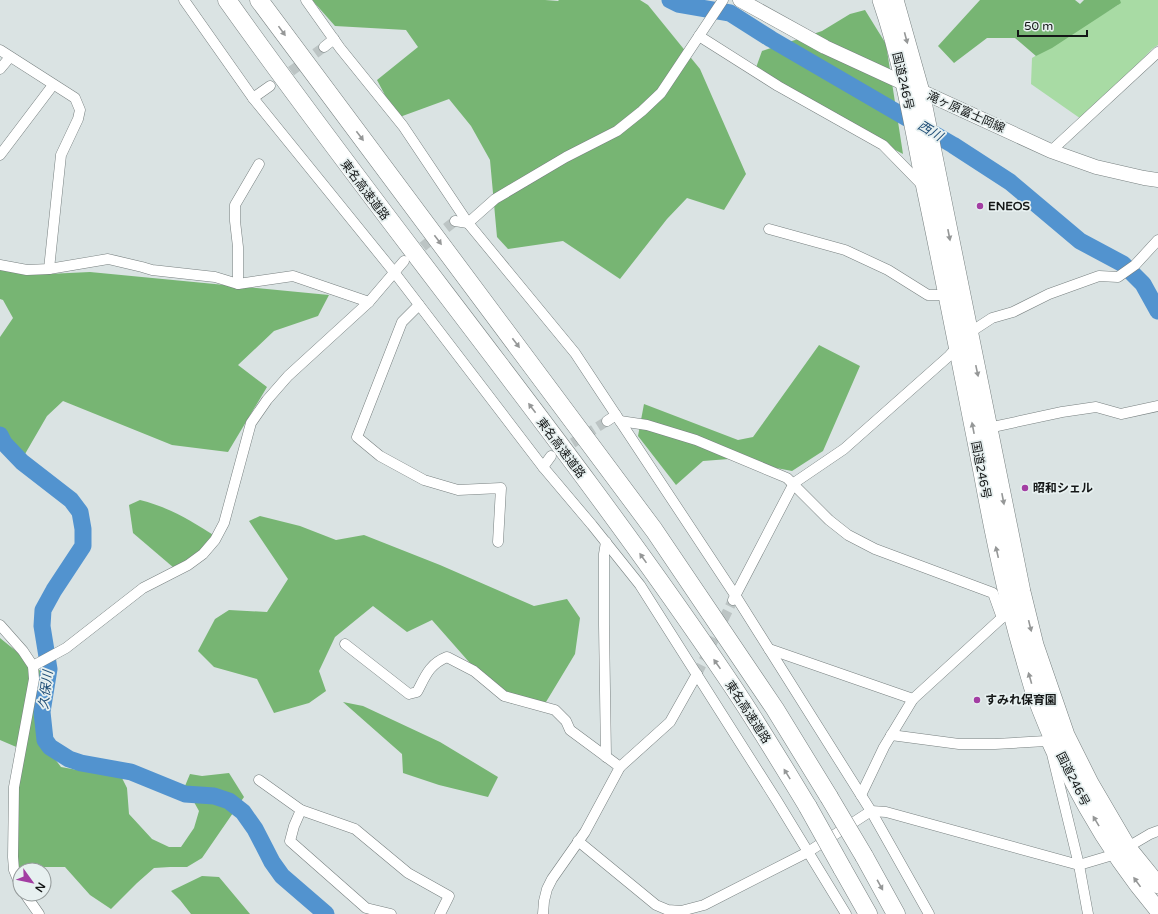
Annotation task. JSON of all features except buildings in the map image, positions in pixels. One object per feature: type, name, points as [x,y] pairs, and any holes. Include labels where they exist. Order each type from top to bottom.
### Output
[{"type":"highway","name":"東名高速道路","points":[[227,0],[342,159],[632,543],[730,683],[808,807],[868,914]]},
{"type":"highway","name":"東名高速道路","points":[[259,0],[654,530],[775,709],[864,856],[896,914]]},
{"type":"highway","name":"国道246号","points":[[881,0],[913,93]]},
{"type":"highway","name":"国道246号","points":[[895,0],[928,165],[969,333],[1022,592],[1035,645],[1066,735],[1122,851],[1158,884]]},
{"type":"highway","name":"国道246号","points":[[928,165],[926,188],[994,538],[1006,614],[1054,742],[1081,797],[1122,851],[1158,910]]},
{"type":"main road","name":"滝ヶ原富士岡線","points":[[740,0],[913,93],[1051,151],[1096,166],[1158,180]]},
{"type":"street","points":[[184,0],[253,98],[394,272],[543,467],[640,585],[778,800],[846,914]]},
{"type":"street","points":[[306,0],[334,39],[403,126],[468,222],[576,353],[734,598],[769,649],[861,795],[929,914]]},
{"type":"street","points":[[455,221],[468,222],[495,199],[566,157],[617,131],[661,93],[722,2]]},
{"type":"street","points":[[701,33],[778,86],[883,144],[926,188]]},
{"type":"street","points":[[324,47],[334,39]]},
{"type":"street","points":[[0,50],[75,98],[80,110],[78,119],[61,155],[50,269]]},
{"type":"street","points":[[1051,151],[1158,52]]},
{"type":"street","points":[[0,69],[10,57]]},
{"type":"street","points":[[0,155],[53,85]]},
{"type":"street","points":[[253,98],[270,86]]},
{"type":"street","points":[[238,284],[238,247],[235,205],[259,164]]},
{"type":"street","points":[[769,229],[845,250],[888,270],[928,295],[947,295]]},
{"type":"street","points":[[734,598],[794,483],[844,449],[958,347],[969,333],[992,318],[1013,312],[1049,294],[1098,276],[1118,277],[1135,265],[1158,240]]},
{"type":"street","points":[[0,265],[27,270],[50,269],[108,259],[152,270],[216,277],[238,284],[293,276],[369,302]]},
{"type":"street","points":[[33,666],[66,648],[143,588],[188,566],[207,549],[215,540],[224,523],[251,423],[267,400],[288,376],[369,302],[404,261]]},
{"type":"street","points":[[419,305],[402,322],[357,437],[380,456],[424,480],[458,490],[501,488],[498,542]]},
{"type":"street","points":[[988,428],[1062,412],[1096,407],[1121,414],[1158,406]]},
{"type":"street","points":[[607,421],[618,418],[696,440],[787,478],[794,483],[829,520],[848,535],[875,549],[993,593],[1006,614],[913,699],[884,747],[861,795]]},
{"type":"street","points":[[543,467],[551,456]]},
{"type":"street","points":[[606,542],[604,554],[606,757]]},
{"type":"street","points":[[0,625],[23,651],[33,666],[34,679],[14,786],[13,862]]},
{"type":"street","points":[[346,644],[408,694],[417,692],[428,671],[438,660],[447,657],[474,671],[504,696],[555,710],[566,720],[570,730],[620,767]]},
{"type":"street","points":[[769,649],[913,699]]},
{"type":"street","points":[[543,914],[547,889],[552,879],[585,832],[620,767],[670,722],[697,674]]},
{"type":"street","points":[[891,736],[959,744],[995,744],[1046,741],[1052,754],[1079,865],[1088,914]]},
{"type":"street","points":[[259,780],[301,810],[355,830],[408,873],[449,896],[440,914]]},
{"type":"street","points":[[301,810],[294,826],[290,841],[366,908],[391,914]]},
{"type":"street","points":[[578,841],[656,904],[668,910],[682,911],[704,905],[808,852],[871,811],[886,812],[1079,865],[1122,851],[1150,834],[1158,831]]},
{"type":"street","points":[[31,902],[39,914]]},
{"type":"green space","points":[[312,0],[640,0],[648,5],[700,69],[746,174],[724,210],[687,198],[667,219],[620,279],[563,241],[508,249],[497,237],[490,160],[471,126],[449,99],[397,118],[377,80],[418,47],[406,30],[335,26]]},
{"type":"green space","points":[[980,0],[1075,0],[1080,4],[1084,0],[1120,0],[1121,3],[1052,48],[1036,56],[1015,38],[987,38],[954,63],[938,46]]},
{"type":"green space","points":[[1116,0],[1158,0],[1158,45],[1152,49],[1084,121],[1031,84],[1032,58],[1118,5]]},
{"type":"green space","points":[[865,10],[886,44],[903,154],[753,76],[762,51],[822,31],[850,14]]},
{"type":"green space","points":[[0,269],[48,274],[90,272],[329,295],[318,316],[274,331],[238,365],[267,387],[228,452],[172,445],[63,401],[47,416],[25,454],[11,451],[0,433],[0,337],[13,318],[3,300],[0,299]]},
{"type":"green space","points":[[819,345],[860,366],[823,451],[792,471],[729,459],[703,461],[676,485],[638,436],[644,404],[738,440],[753,437]]},
{"type":"green space","points":[[140,500],[160,506],[179,515],[215,536],[203,554],[174,568],[133,533],[129,505]]},
{"type":"green space","points":[[260,516],[300,526],[336,540],[364,535],[440,565],[534,606],[567,599],[580,618],[575,654],[546,702],[512,704],[484,679],[432,620],[407,632],[373,606],[335,637],[319,671],[326,691],[309,703],[274,713],[257,679],[214,667],[198,651],[215,619],[229,610],[267,612],[288,579],[249,521]]},
{"type":"green space","points":[[0,638],[43,673],[46,747],[61,767],[122,778],[127,788],[129,814],[152,839],[169,847],[181,847],[194,828],[199,811],[185,786],[190,774],[202,776],[229,773],[244,797],[202,858],[187,867],[154,868],[111,909],[90,895],[65,867],[52,867],[52,862],[14,862],[21,749],[0,740]]},
{"type":"green space","points":[[343,702],[363,706],[440,742],[498,777],[488,797],[439,785],[403,773],[402,754]]},
{"type":"green space","points":[[202,876],[219,877],[250,914],[191,914],[171,891]]},
{"type":"waterway","name":"西川","points":[[670,0],[678,4],[730,13],[771,39],[953,145],[1010,182],[1080,241],[1123,264],[1143,284],[1158,311]]},
{"type":"waterway","name":"久保川","points":[[0,435],[4,443],[22,462],[71,500],[80,512],[83,529],[83,546],[54,590],[43,610],[42,626],[49,669],[42,712],[45,740],[50,747],[69,759],[81,763],[131,772],[185,794],[214,796],[229,801],[243,812],[255,829],[272,862],[282,876],[326,914]]},
{"type":"tunnel","points":[[279,80],[324,47]]},
{"type":"tunnel","points":[[411,256],[455,221]]},
{"type":"tunnel","points":[[560,451],[607,421]]},
{"type":"tunnel","points":[[697,674],[733,600]]},
{"type":"place","name":"ENEOS","points":[[980,206]]},
{"type":"place","name":"昭和シェル","points":[[1025,488]]},
{"type":"place","name":"すみれ保育園","points":[[977,700]]}]
